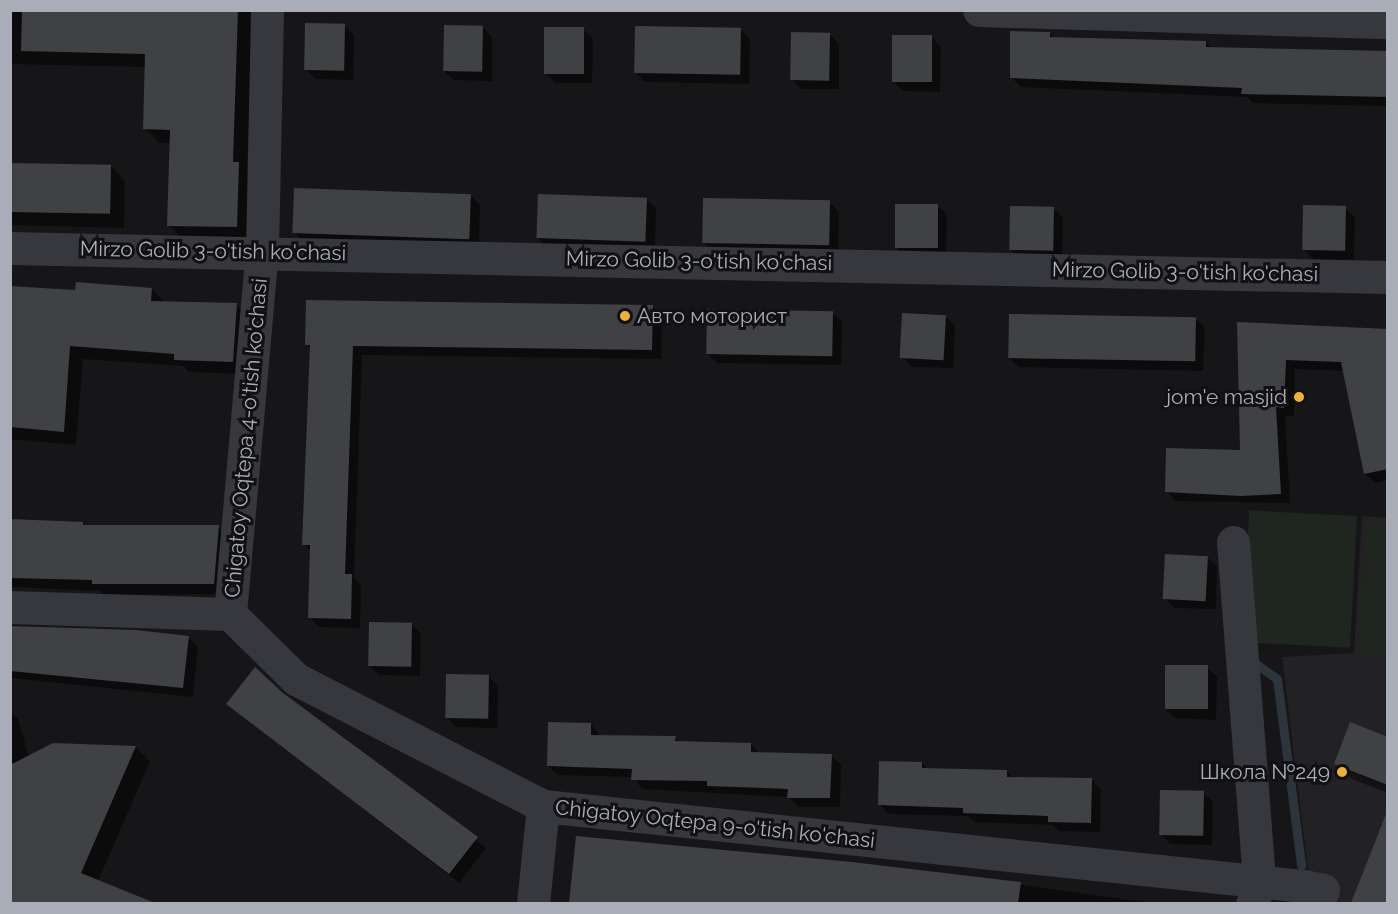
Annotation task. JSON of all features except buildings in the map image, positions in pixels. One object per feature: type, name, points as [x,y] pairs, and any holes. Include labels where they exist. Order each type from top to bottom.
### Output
[{"type":"street","name":"Chigatoy Oqtepa 4-o'tish ko'chasi","points":[[230,614],[262,251],[267,10]]},
{"type":"street","points":[[979,10],[1388,22]]},
{"type":"street","name":"Mirzo Golib 3-o'tish ko'chasi","points":[[10,248],[262,251],[1388,277]]},
{"type":"street","points":[[1233,542],[1255,893]]},
{"type":"street","points":[[10,607],[230,614]]},
{"type":"street","name":"Chigatoy Oqtepa 9-o'tish ko'chasi","points":[[230,614],[296,679],[543,806],[1255,893],[1323,890],[1318,903]]},
{"type":"street","points":[[533,903],[543,806]]},
{"type":"shaded area","points":[[1249,510],[1357,516],[1350,648],[1242,642]]},
{"type":"shaded area","name":"Школа №249","points":[[1362,516],[1387,518],[1387,903],[1304,903],[1310,887],[1282,657],[1354,653]]},
{"type":"shaded area","points":[[1366,521],[1387,522],[1387,655],[1359,653]]},
{"type":"waterway","points":[[1255,663],[1277,679],[1301,865]]},
{"type":"place","name":"Авто моторист","points":[[625,316]]},
{"type":"place","name":"jom'e masjid","points":[[1299,397]]},
{"type":"place","name":"Школа №249","points":[[1342,772]]}]
